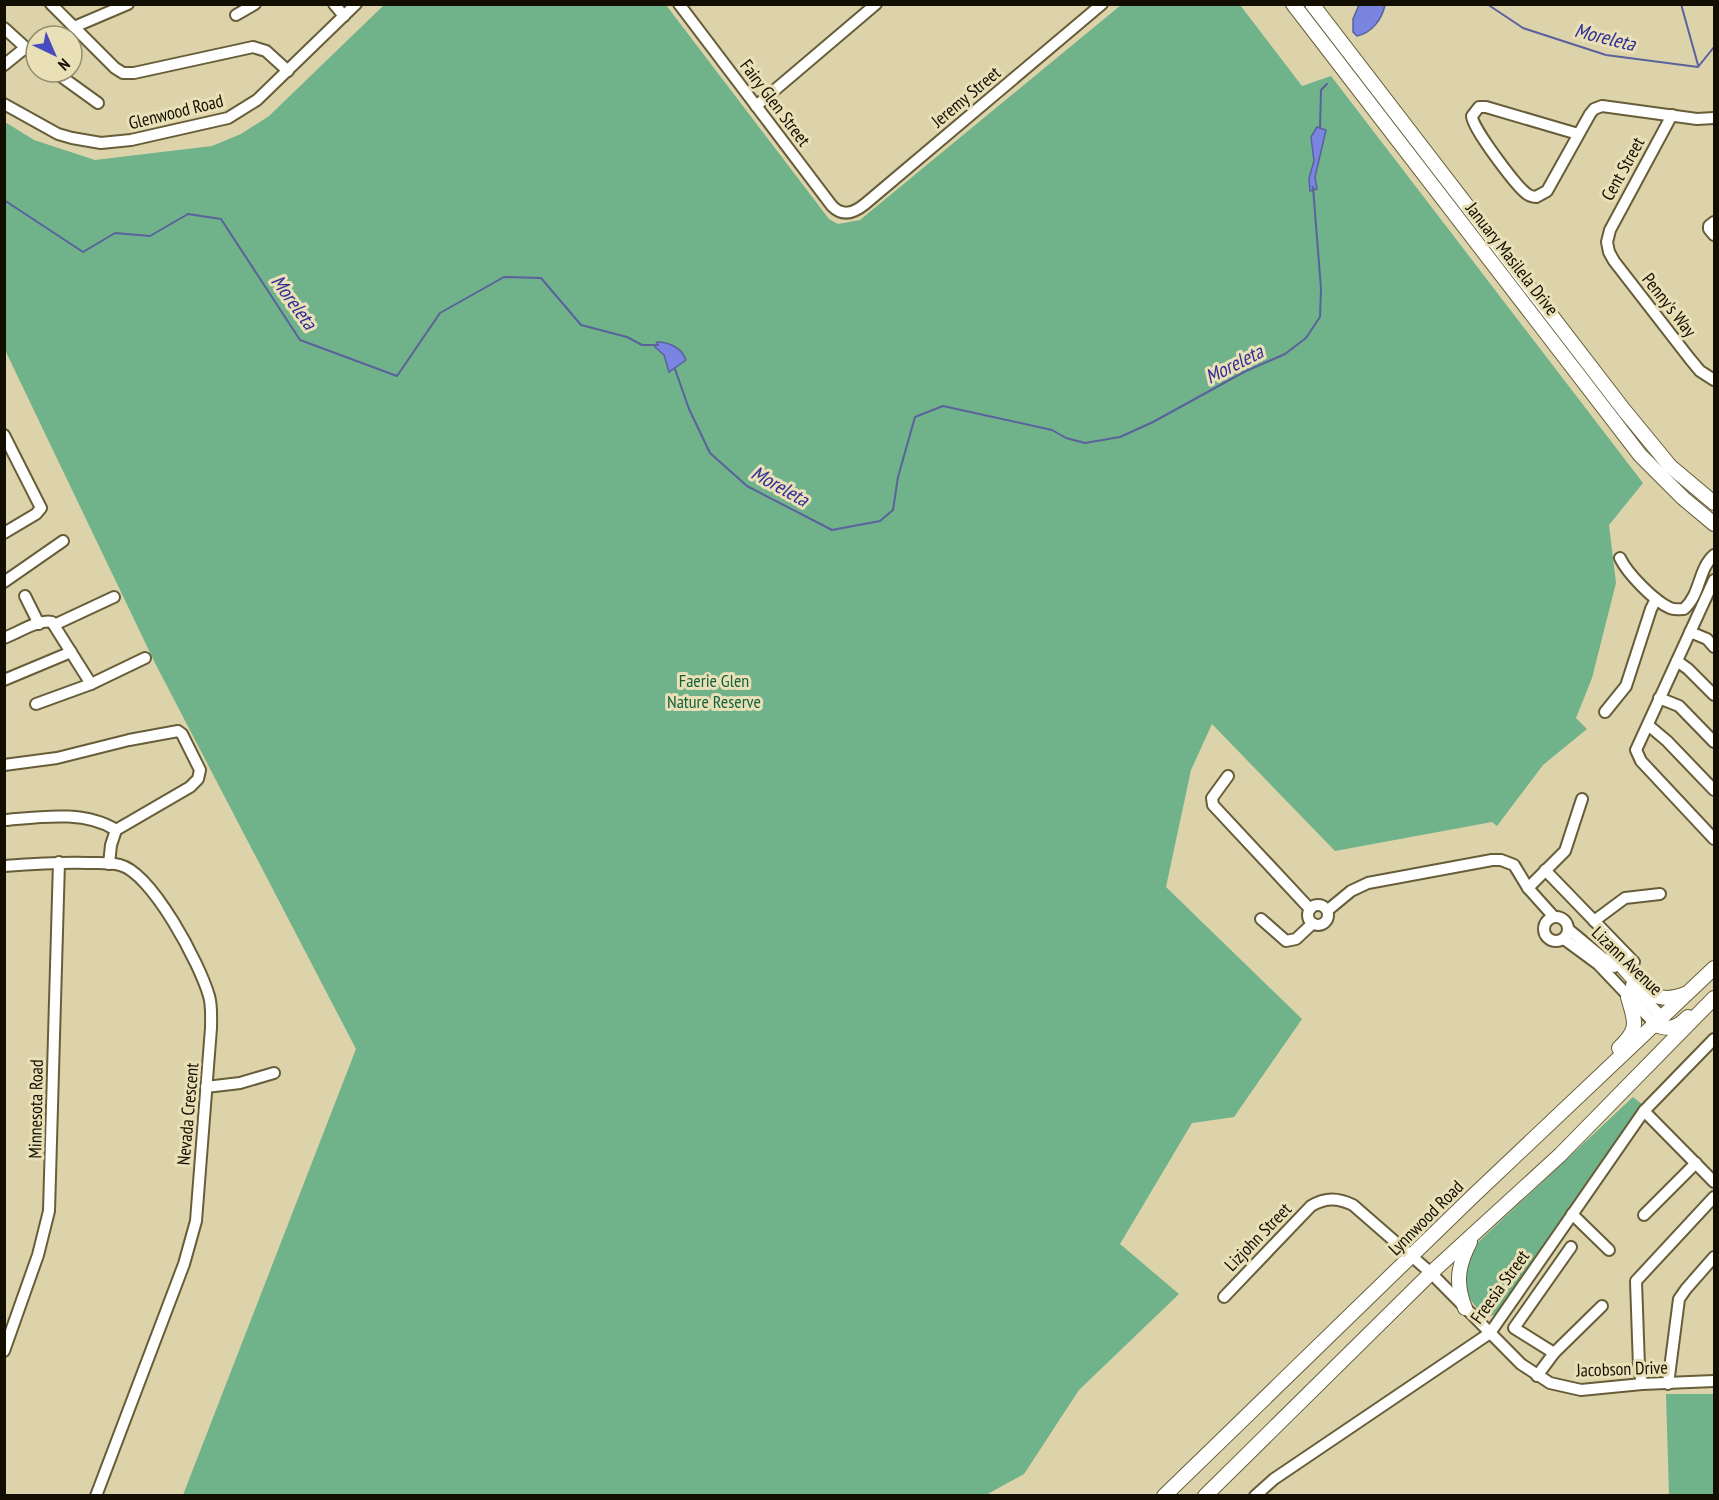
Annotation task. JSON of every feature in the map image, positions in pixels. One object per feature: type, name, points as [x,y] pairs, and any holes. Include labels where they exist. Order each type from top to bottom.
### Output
[{"type":"main road","name":"January Masilela Drive","points":[[1293,4],[1640,454],[1683,498],[1714,524]]},
{"type":"main road","name":"January Masilela Drive","points":[[1312,4],[1624,410],[1670,466],[1714,503]]},
{"type":"main road","points":[[1609,962],[1621,965],[1653,995],[1670,999],[1687,994]]},
{"type":"main road","name":"Lynnwood Road","points":[[1164,1496],[1473,1196],[1663,1023],[1687,994],[1714,968]]},
{"type":"main road","points":[[1663,1023],[1679,1026],[1714,990]]},
{"type":"main road","points":[[1567,1109],[1586,1081],[1634,1031],[1635,1019],[1628,997]]},
{"type":"main road","points":[[1205,1496],[1431,1273],[1545,1168],[1714,998]]},
{"type":"main road","points":[[1658,1055],[1672,1040],[1663,1023]]},
{"type":"main road","points":[[1465,1308],[1459,1289],[1459,1271],[1463,1255],[1475,1232]]},
{"type":"street","points":[[51,4],[71,24]]},
{"type":"street","points":[[81,24],[128,4]]},
{"type":"street","points":[[236,15],[255,4]]},
{"type":"street","points":[[334,4],[345,16]]},
{"type":"street","name":"Glenwood Road","points":[[4,104],[33,122],[72,138],[101,143],[119,142],[228,118],[253,104],[356,4]]},
{"type":"street","name":"Fairy Glen Street","points":[[679,4],[834,208],[840,212],[850,213]]},
{"type":"street","points":[[756,106],[876,4]]},
{"type":"street","name":"Jeremy Street","points":[[850,213],[865,204],[1102,4]]},
{"type":"street","points":[[4,28],[24,47]]},
{"type":"street","points":[[84,37],[123,73],[134,73],[253,47],[266,51],[288,71]]},
{"type":"street","points":[[4,65],[24,49]]},
{"type":"street","points":[[71,84],[98,104]]},
{"type":"street","points":[[1578,134],[1486,107],[1479,107],[1472,116],[1475,128],[1525,193],[1533,197],[1541,196],[1547,191],[1592,111],[1599,107],[1697,119],[1714,118]]},
{"type":"street","name":"Cent Street","points":[[1607,242],[1614,219],[1672,115]]},
{"type":"street","points":[[1714,222],[1709,226],[1714,235]]},
{"type":"street","name":"Penny's Way","points":[[1607,242],[1614,261],[1700,371],[1714,380]]},
{"type":"street","points":[[4,533],[36,514],[41,507],[5,438]]},
{"type":"street","points":[[4,582],[63,541]]},
{"type":"street","points":[[1620,558],[1623,566],[1656,599],[1673,609],[1684,609],[1695,597],[1703,572],[1714,555]]},
{"type":"street","points":[[1714,580],[1711,597],[1690,632],[1636,750],[1637,755],[1714,840]]},
{"type":"street","points":[[25,596],[39,624]]},
{"type":"street","points":[[54,625],[114,597]]},
{"type":"street","points":[[1605,712],[1626,686],[1656,599]]},
{"type":"street","points":[[4,638],[50,621],[91,684]]},
{"type":"street","points":[[1690,632],[1707,639],[1714,647]]},
{"type":"street","points":[[4,680],[71,652]]},
{"type":"street","points":[[36,704],[91,684],[145,658]]},
{"type":"street","points":[[1677,661],[1714,695]]},
{"type":"street","points":[[1659,698],[1679,706],[1714,741]]},
{"type":"street","points":[[1648,725],[1667,741],[1714,790]]},
{"type":"street","points":[[4,765],[57,758],[129,740],[178,731],[185,737],[200,770],[198,779],[190,787],[116,830],[111,845],[109,864]]},
{"type":"street","points":[[1228,776],[1212,798],[1213,805],[1310,909]]},
{"type":"street","points":[[1528,888],[1567,847],[1582,799]]},
{"type":"street","points":[[4,820],[80,818],[103,823],[116,830]]},
{"type":"street","points":[[1328,910],[1351,891],[1368,884],[1501,860],[1514,865],[1537,900],[1554,917],[1562,918],[1566,934],[1557,941],[1550,940],[1544,932],[1537,900]]},
{"type":"street","name":"Nevada Crescent","points":[[4,866],[59,862],[109,864],[125,867],[135,872],[170,915],[204,983],[211,1011],[196,1221],[190,1244],[96,1496]]},
{"type":"street","name":"Minnesota Road","points":[[4,1351],[38,1255],[49,1211],[59,862]]},
{"type":"street","name":"Lizann Avenue","points":[[1545,870],[1594,921]]},
{"type":"street","points":[[1634,962],[1594,921],[1625,898],[1660,894]]},
{"type":"street","points":[[1310,909],[1319,905],[1328,910]]},
{"type":"street","points":[[1310,909],[1308,918],[1312,924],[1319,926],[1329,917],[1328,910]]},
{"type":"street","points":[[1544,925],[1554,917]]},
{"type":"street","points":[[1261,919],[1287,941],[1296,939],[1312,924]]},
{"type":"street","name":"Lizann Avenue","points":[[1566,934],[1609,962],[1663,1023]]},
{"type":"street","name":"Lizann Avenue","points":[[1566,934],[1628,997],[1663,1023]]},
{"type":"street","name":"Freesia Street","points":[[1259,1494],[1274,1479],[1490,1334],[1644,1112],[1714,1039]]},
{"type":"street","points":[[206,1087],[240,1083],[274,1073]]},
{"type":"street","points":[[1644,1112],[1714,1182]]},
{"type":"street","points":[[1644,1215],[1696,1163]]},
{"type":"street","points":[[1642,1384],[1639,1367],[1636,1281],[1714,1197]]},
{"type":"street","name":"Lizjohn Street","points":[[1224,1296],[1311,1206],[1329,1198],[1353,1205],[1413,1256]]},
{"type":"street","points":[[1572,1215],[1609,1250]]},
{"type":"street","points":[[1554,1353],[1514,1328],[1571,1247]]},
{"type":"street","name":"Jacobson Drive","points":[[1413,1256],[1521,1364],[1550,1383],[1581,1390],[1642,1384],[1714,1381]]},
{"type":"street","points":[[1668,1384],[1679,1299],[1714,1257]]},
{"type":"street","points":[[1537,1376],[1554,1353],[1602,1306]]},
{"type":"green space","name":"Faerie Glen Nature Reserve","points":[[384,5],[666,5],[829,219],[838,224],[860,220],[1121,5],[1240,5],[1302,86],[1331,76],[1643,483],[1609,525],[1616,583],[1592,678],[1576,718],[1587,729],[1543,765],[1497,826],[1492,822],[1335,851],[1212,724],[1191,770],[1166,887],[1302,1019],[1234,1117],[1192,1123],[1120,1244],[1179,1294],[1079,1390],[1024,1474],[984,1496],[183,1495],[356,1049],[155,663],[5,350],[5,122],[34,140],[95,160],[212,146],[241,134],[269,116]]},
{"type":"green space","points":[[1633,1097],[1643,1105],[1499,1315],[1483,1316],[1463,1290],[1464,1265],[1473,1247]]},
{"type":"green space","points":[[1666,1394],[1714,1394],[1714,1494],[1669,1495]]},
{"type":"water","points":[[1359,5],[1385,5],[1376,25],[1357,36],[1353,32],[1353,19]]},
{"type":"water","points":[[1317,127],[1326,130],[1315,177],[1317,189],[1310,191],[1309,178],[1314,161],[1311,137]]},
{"type":"water","points":[[657,342],[674,346],[686,360],[669,372],[664,355],[655,347]]},
{"type":"waterway","name":"Moreleta","points":[[1487,4],[1523,28],[1606,55],[1698,67],[1714,47]]},
{"type":"waterway","points":[[1681,4],[1698,65]]},
{"type":"waterway","name":"Moreleta","points":[[1320,128],[1321,90],[1327,84]]},
{"type":"waterway","name":"Moreleta","points":[[675,369],[689,409],[710,453],[747,486],[832,530],[880,521],[893,510],[898,477],[915,417],[943,406],[1052,430],[1066,438],[1085,443],[1120,437],[1153,422],[1244,372],[1285,354],[1306,338],[1320,317],[1321,289],[1313,187]]},
{"type":"waterway","name":"Moreleta","points":[[4,200],[83,252],[115,233],[150,236],[188,214],[221,219],[300,340],[397,376],[440,313],[504,277],[541,278],[581,325],[627,337],[642,345],[658,345]]}]
